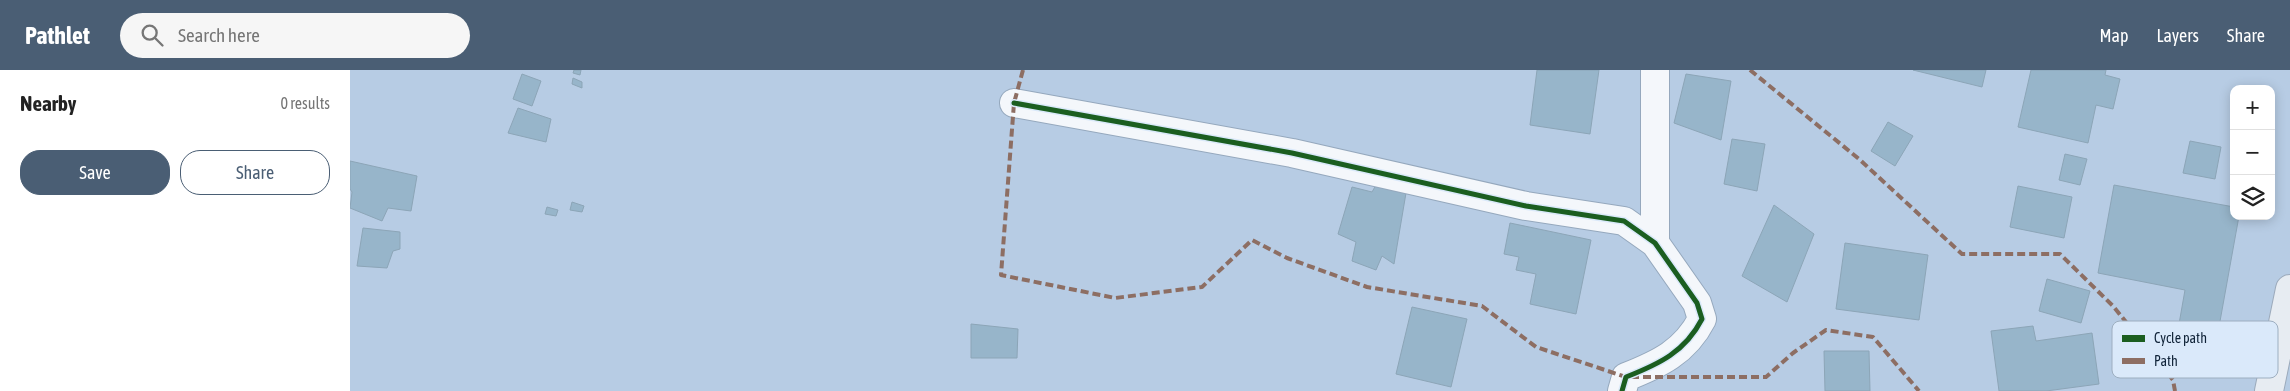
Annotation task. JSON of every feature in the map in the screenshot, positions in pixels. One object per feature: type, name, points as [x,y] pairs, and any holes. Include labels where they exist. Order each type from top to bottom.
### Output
[{"type":"main road","points":[[2278,345],[2290,289]]},
{"type":"main road","points":[[2268,391],[2271,378]]},
{"type":"street","points":[[1655,70],[1655,243]]},
{"type":"street","points":[[1014,103],[1292,153],[1526,206],[1624,221],[1655,243],[1697,303],[1702,319],[1694,336],[1678,351],[1652,366],[1626,377],[1622,391]]},
{"type":"building","points":[[574,70],[581,70],[580,75],[573,73]]},
{"type":"building","points":[[1537,70],[1599,70],[1590,134],[1530,125]]},
{"type":"building","points":[[1913,70],[1986,70],[1982,87]]},
{"type":"building","points":[[2031,70],[2106,70],[2105,75],[2120,79],[2113,109],[2096,105],[2088,143],[2018,127]]},
{"type":"building","points":[[522,74],[541,81],[532,106],[513,99]]},
{"type":"building","points":[[1686,74],[1731,81],[1721,140],[1674,123]]},
{"type":"building","points":[[573,78],[582,82],[582,88],[572,84]]},
{"type":"building","points":[[518,108],[551,119],[546,142],[508,133]]},
{"type":"building","points":[[1888,122],[1913,136],[1895,166],[1871,151]]},
{"type":"building","points":[[1732,139],[1765,144],[1757,191],[1724,184]]},
{"type":"building","points":[[2190,141],[2221,147],[2215,179],[2183,173]]},
{"type":"building","points":[[2065,154],[2087,159],[2080,185],[2059,180]]},
{"type":"building","points":[[350,161],[417,176],[411,211],[388,208],[382,221],[350,208],[352,192],[350,189]]},
{"type":"building","points":[[1376,185],[1406,193],[1394,264],[1382,256],[1376,270],[1352,261],[1356,242],[1338,234],[1352,187],[1372,192]]},
{"type":"building","points":[[2114,185],[2230,206],[2230,220],[2238,220],[2220,321],[2180,321],[2185,290],[2098,273]]},
{"type":"building","points":[[2018,186],[2072,197],[2064,238],[2010,227]]},
{"type":"building","points":[[572,202],[584,206],[582,212],[570,210]]},
{"type":"building","points":[[1774,205],[1814,234],[1787,302],[1742,276]]},
{"type":"building","points":[[547,207],[558,210],[556,216],[545,214]]},
{"type":"building","points":[[1510,223],[1591,240],[1576,314],[1530,304],[1536,274],[1516,270],[1519,257],[1504,254]]},
{"type":"building","points":[[363,228],[400,232],[400,249],[393,251],[387,268],[357,266]]},
{"type":"building","points":[[1845,243],[1928,255],[1919,320],[1836,309]]},
{"type":"building","points":[[2047,279],[2090,291],[2081,323],[2039,311]]},
{"type":"building","points":[[1412,307],[1467,319],[1451,387],[1396,374]]},
{"type":"building","points":[[971,324],[1018,329],[1017,358],[971,358]]},
{"type":"building","points":[[2033,326],[2036,341],[2092,333],[2099,384],[2046,391],[1999,391],[1991,331]]},
{"type":"building","points":[[1824,351],[1869,351],[1870,391],[1825,391]]},
{"type":"marked path","points":[[1023,70],[1014,103],[1001,275],[1115,298],[1202,287],[1252,240],[1287,258],[1367,287],[1482,306],[1536,347],[1626,377],[1766,377],[1793,353],[1826,330],[1873,337],[1919,391]]},
{"type":"marked path","points":[[1750,70],[1859,159],[1962,254],[2060,254],[2113,306],[2125,321]]},
{"type":"marked path","points":[[2171,378],[2175,391]]},
{"type":"cycle path","points":[[1014,103],[1292,153],[1526,206],[1624,221],[1655,243],[1697,303],[1702,319],[1688,340],[1670,356],[1626,377],[1622,391]]}]
